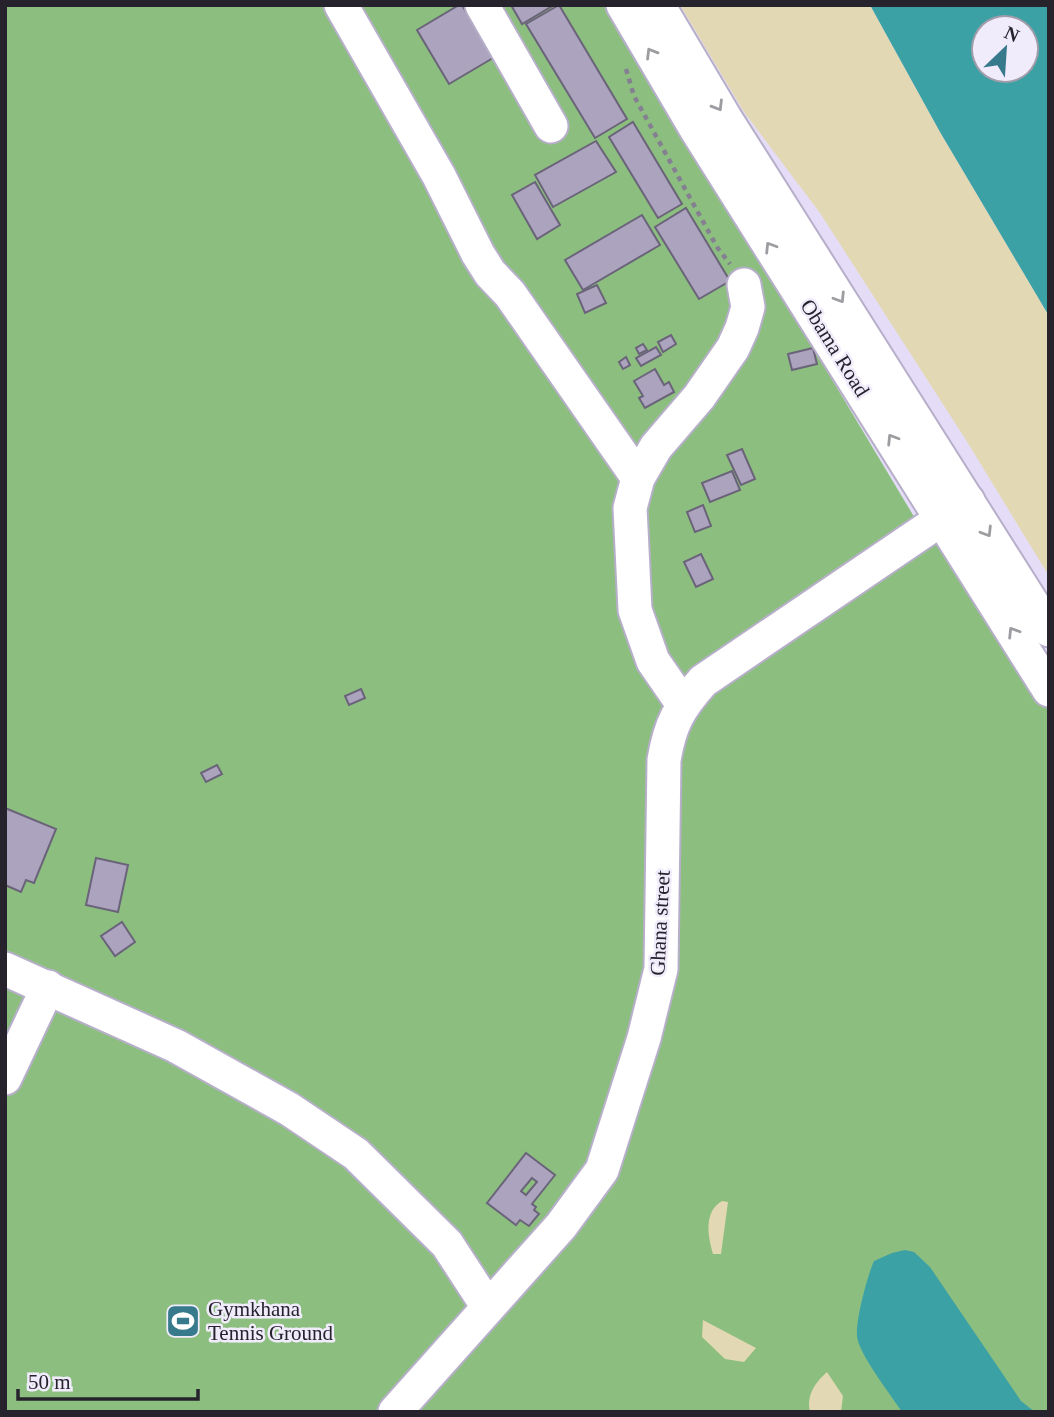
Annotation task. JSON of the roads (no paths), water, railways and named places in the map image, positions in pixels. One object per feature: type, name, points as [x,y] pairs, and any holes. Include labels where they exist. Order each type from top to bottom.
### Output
[{"type":"street","points":[[341,5],[439,176],[490,273],[510,294],[638,478]]},
{"type":"street","points":[[482,5],[551,126]]},
{"type":"street","name":"Obama Road","points":[[623,5],[704,141],[955,510],[1049,630]]},
{"type":"street","name":"Obama Road","points":[[658,5],[955,510],[1049,690]]},
{"type":"street","points":[[682,703],[653,661],[635,610],[630,508],[638,478],[656,447],[699,397],[733,348],[748,307],[744,285]]},
{"type":"street","name":"Ghana street","points":[[395,1412],[561,1226],[602,1170],[644,1038],[661,969],[664,760],[669,730],[682,703],[703,681],[955,510]]},
{"type":"street","points":[[5,969],[176,1046],[289,1109],[356,1154],[447,1244],[488,1307]]},
{"type":"street","points":[[5,1079],[48,987]]},
{"type":"place","name":"Gymkhana Tennis Ground","points":[[183,1321]]}]
